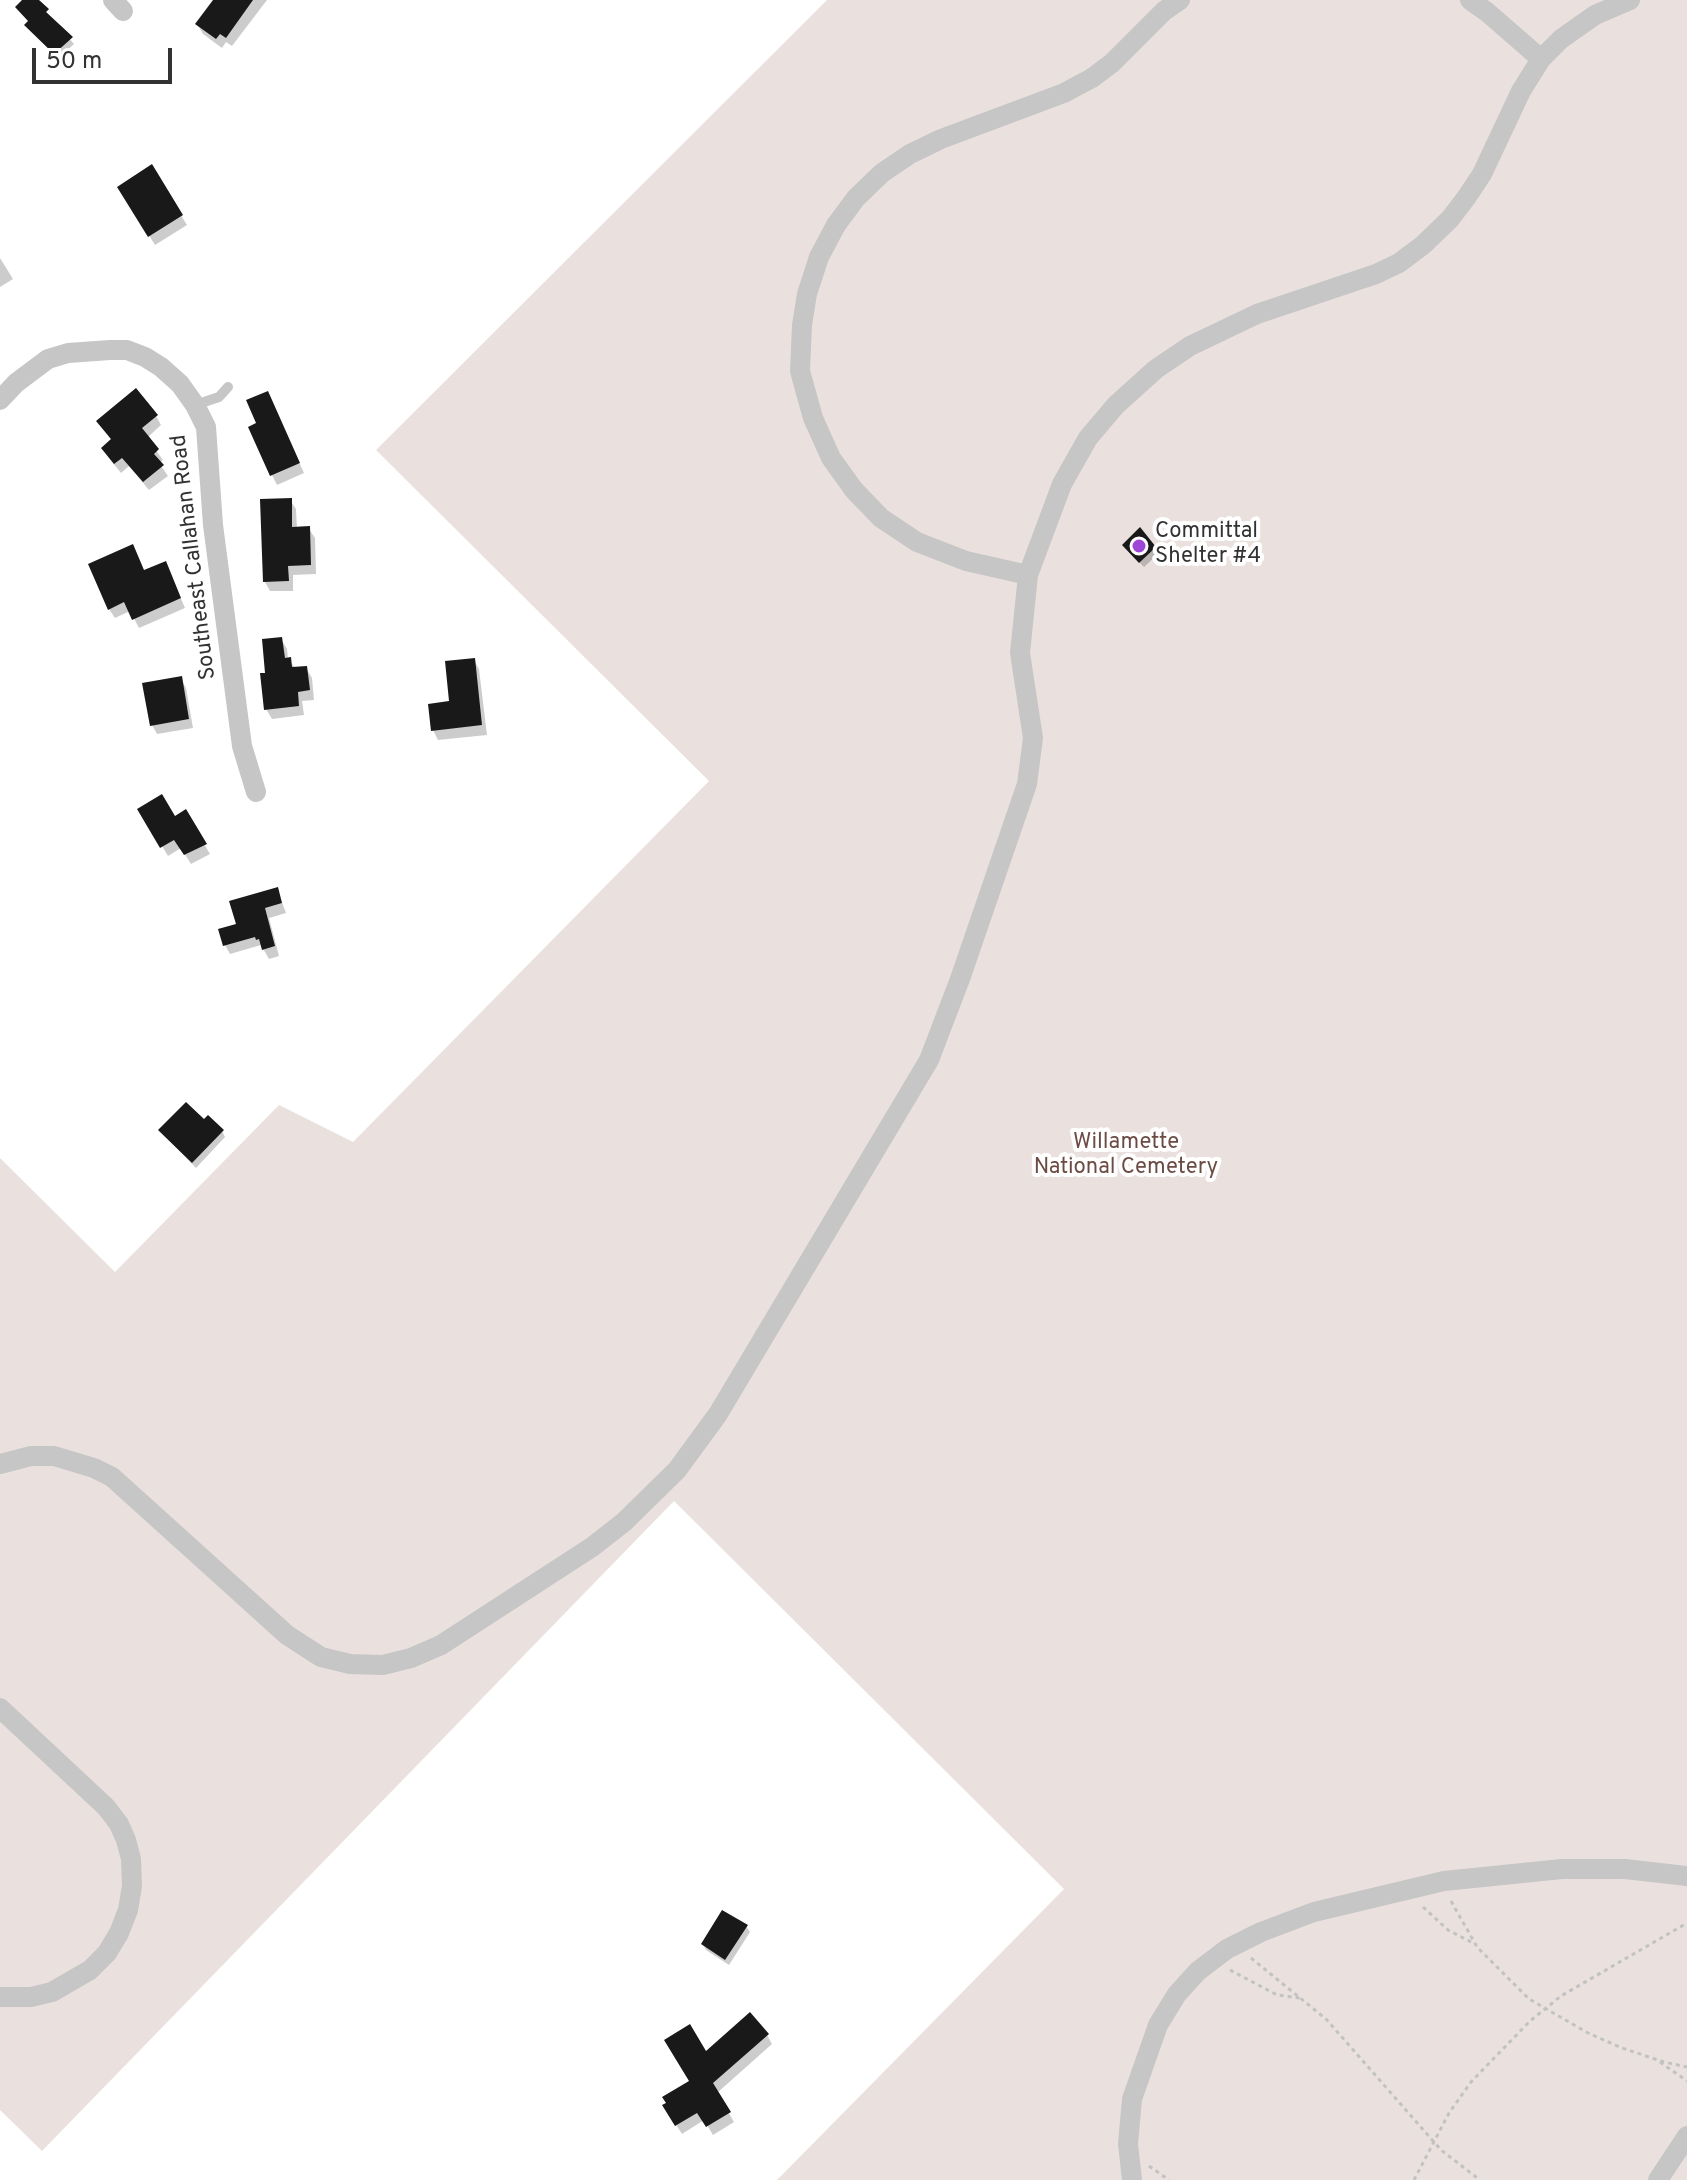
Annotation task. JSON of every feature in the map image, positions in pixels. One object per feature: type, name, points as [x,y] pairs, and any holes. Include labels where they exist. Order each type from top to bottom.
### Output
[{"type":"street","points":[[1028,575],[966,561],[917,542],[881,518],[854,490],[831,458],[813,418],[800,371],[807,294],[819,257],[836,225],[856,198],[882,173],[910,154],[941,139],[1064,93],[1092,78],[1180,0]]},
{"type":"street","points":[[1470,0],[1541,59]]},
{"type":"street","points":[[0,1464],[31,1456],[54,1456],[112,1477],[287,1635],[321,1657],[350,1664],[383,1665],[411,1658],[441,1645],[592,1547],[624,1522],[677,1470],[718,1414],[929,1060],[1027,784],[1032,761],[1032,727],[1020,653],[1028,575],[1038,541],[1062,484],[1088,438],[1116,405],[1156,369],[1190,346],[1231,324],[1376,274],[1399,263],[1423,245],[1450,219],[1482,174],[1521,91],[1541,59],[1561,39],[1595,15],[1630,0]]},
{"type":"street","name":"Southeast Callahan Road","points":[[0,400],[24,376],[48,359],[88,350],[127,350],[161,367],[180,384],[195,405],[206,427],[213,525],[242,746],[256,792]]},
{"type":"street","points":[[0,1708],[106,1807],[119,1824],[131,1859],[132,1886],[128,1910],[119,1933],[107,1953],[90,1970],[52,1992],[31,1997],[0,1997]]},
{"type":"street","points":[[1132,2180],[1128,2144],[1132,2099],[1158,2025],[1177,1994],[1198,1971],[1234,1945],[1314,1912],[1441,1881],[1562,1869],[1625,1869],[1687,1876]]},
{"type":"street","points":[[1658,2180],[1687,2136]]},
{"type":"lane","points":[[195,405],[219,397],[228,387]]},
{"type":"path","points":[[1441,1881],[1474,1943],[1514,1986],[1545,2009],[1588,2033],[1657,2060],[1687,2067]]},
{"type":"path","points":[[1407,1889],[1448,1930],[1474,1943]]},
{"type":"path","points":[[1414,2180],[1433,2141],[1471,2082],[1499,2051],[1561,1996],[1687,1923]]},
{"type":"path","points":[[1234,1945],[1301,1998],[1361,2057],[1433,2141],[1480,2180]]},
{"type":"path","points":[[1213,1959],[1277,1995],[1301,1998]]},
{"type":"path","points":[[1657,2060],[1687,2081]]},
{"type":"green space","name":"Willamette National Cemetery","points":[[827,0],[1687,0],[1687,2180],[777,2180],[1064,1889],[674,1501],[42,2151],[0,2110],[0,1158],[115,1272],[279,1105],[353,1142],[709,781],[376,450]]},
{"type":"building","points":[[22,0],[39,0],[49,9],[46,12],[73,37],[54,54],[24,25],[28,21],[15,7]]},
{"type":"building","points":[[213,0],[253,0],[226,38],[220,34],[216,39],[195,24]]},
{"type":"building","points":[[152,164],[183,215],[148,237],[117,187]]},
{"type":"building","points":[[136,388],[158,415],[142,428],[159,449],[154,454],[164,465],[143,482],[122,458],[114,464],[101,448],[111,439],[96,421]]},
{"type":"building","points":[[268,391],[300,463],[270,476],[248,427],[256,423],[246,400]]},
{"type":"building","points":[[292,498],[292,527],[310,526],[311,565],[288,566],[289,581],[263,582],[260,499]]},
{"type":"building","name":"Committal Shelter #4","points":[[1140,527],[1156,547],[1139,563],[1122,545]]},
{"type":"building","points":[[133,544],[144,570],[166,561],[181,598],[132,620],[124,602],[108,610],[88,564]]},
{"type":"building","points":[[282,637],[285,658],[291,657],[292,667],[307,666],[310,690],[298,692],[299,706],[264,710],[260,673],[265,673],[262,639]]},
{"type":"building","points":[[475,658],[482,725],[431,731],[428,704],[449,701],[445,661]]},
{"type":"building","points":[[182,676],[189,719],[150,726],[142,683]]},
{"type":"building","points":[[162,794],[175,816],[186,809],[207,844],[184,855],[174,840],[160,848],[137,809]]},
{"type":"building","points":[[278,887],[282,903],[265,908],[275,946],[262,950],[259,939],[255,937],[223,946],[218,929],[236,924],[229,901]]},
{"type":"building","points":[[186,1102],[204,1119],[208,1115],[224,1130],[192,1163],[158,1130]]},
{"type":"building","points":[[722,1910],[748,1925],[725,1960],[701,1944]]},
{"type":"building","points":[[750,2012],[769,2034],[713,2083],[731,2112],[706,2127],[697,2113],[675,2126],[662,2105],[666,2103],[662,2097],[689,2081],[664,2040],[690,2024],[706,2051]]},
{"type":"place","name":"Committal Shelter #4","points":[[1139,546]]}]
